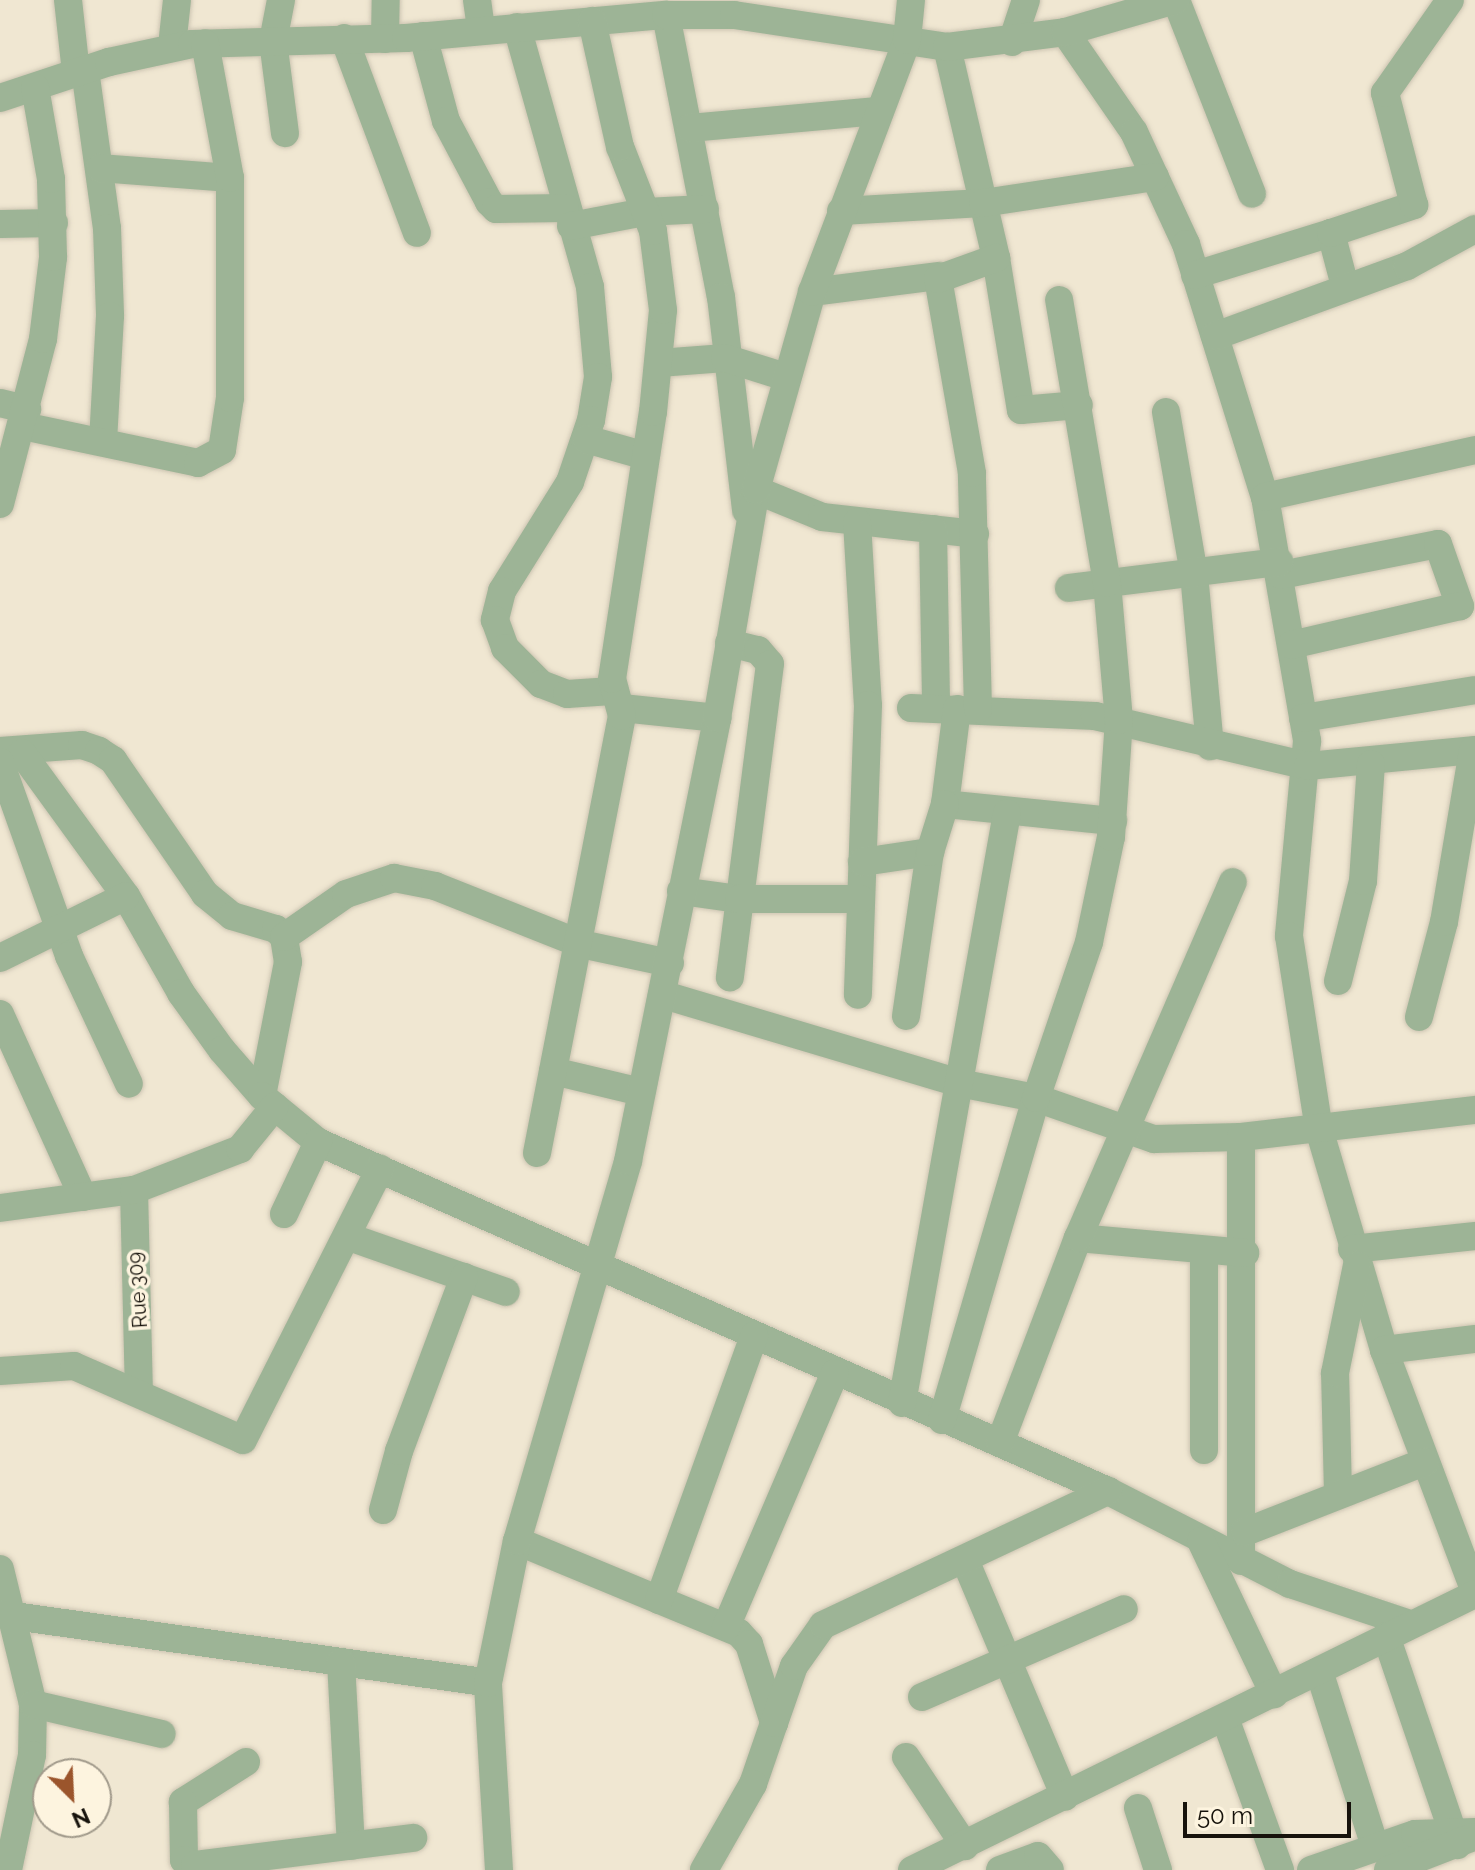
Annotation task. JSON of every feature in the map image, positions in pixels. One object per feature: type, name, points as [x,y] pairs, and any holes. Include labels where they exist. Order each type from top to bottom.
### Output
[{"type":"street","points":[[68,0],[100,168],[110,316],[103,440]]},
{"type":"street","points":[[172,46],[177,0]]},
{"type":"street","points":[[281,0],[273,41],[285,133]]},
{"type":"street","points":[[385,39],[386,0]]},
{"type":"street","points":[[477,0],[481,30]]},
{"type":"street","points":[[499,1870],[488,1683],[517,1541],[600,1267],[664,995],[681,891],[717,718],[756,490],[812,292],[877,111],[907,40],[911,0]]},
{"type":"street","points":[[1012,42],[1026,0]]},
{"type":"street","points":[[0,98],[172,46],[205,43],[385,39],[666,15],[791,12],[947,47],[1012,42],[1065,32],[1176,0],[1252,194]]},
{"type":"street","points":[[1195,275],[1414,205],[1385,93],[1450,0]]},
{"type":"street","points":[[666,15],[705,209],[748,524]]},
{"type":"street","points":[[537,1153],[581,944],[617,700],[659,363],[662,276],[645,212],[620,147],[592,21]]},
{"type":"street","points":[[517,27],[590,287],[598,351],[597,397],[570,482],[502,591],[495,620],[505,648],[541,684],[567,694],[717,718]]},
{"type":"street","points":[[912,1870],[953,1856],[1475,1593],[1384,1350],[1354,1257],[1319,1129],[1289,936],[1308,766],[1280,569],[1265,497],[1195,275],[1155,177],[1116,102],[1065,32]]},
{"type":"street","points":[[423,36],[446,121],[489,202],[496,209],[568,217],[705,209]]},
{"type":"street","points":[[344,38],[417,233]]},
{"type":"street","points":[[17,413],[103,440],[198,463],[222,450],[230,398],[230,178],[205,43]]},
{"type":"street","points":[[947,47],[996,258],[1021,410],[1079,405]]},
{"type":"street","points":[[1,498],[17,413],[49,299],[54,223],[35,87]]},
{"type":"street","points":[[690,128],[877,111]]},
{"type":"street","points":[[100,168],[230,178]]},
{"type":"street","points":[[841,211],[983,203],[1155,177]]},
{"type":"street","points":[[0,224],[54,223]]},
{"type":"street","points":[[1215,336],[1345,286],[1407,266],[1475,229]]},
{"type":"street","points":[[1331,233],[1345,286]]},
{"type":"street","points":[[812,292],[939,276],[996,258]]},
{"type":"street","points":[[939,276],[969,437],[975,534],[945,708]]},
{"type":"street","points":[[942,1420],[1036,1098],[1089,942],[1113,821],[1119,720],[1107,583],[1059,300]]},
{"type":"street","points":[[659,363],[725,358],[786,377]]},
{"type":"street","points":[[1166,412],[1194,574],[1210,746]]},
{"type":"street","points":[[586,439],[646,456]]},
{"type":"street","points":[[1265,497],[1475,450]]},
{"type":"street","points":[[756,490],[822,517],[975,534]]},
{"type":"street","points":[[857,522],[868,705],[858,995]]},
{"type":"street","points":[[906,1016],[930,852],[945,804],[945,708],[933,529]]},
{"type":"street","points":[[1069,588],[1194,574],[1280,569],[1438,544],[1467,607],[1291,645]]},
{"type":"street","points":[[729,643],[758,650],[770,664],[730,977]]},
{"type":"street","points":[[1303,718],[1475,690]]},
{"type":"street","points":[[945,708],[1119,720],[1210,746],[1308,766],[1371,764],[1474,750],[1444,922],[1419,1017]]},
{"type":"street","points":[[0,1208],[134,1190],[240,1149],[268,1101],[288,962],[284,937],[276,929],[232,916],[205,894],[113,760],[82,745],[7,755]]},
{"type":"street","points":[[7,755],[126,896],[181,993],[268,1101],[318,1142],[902,1403],[1108,1491],[1241,1561],[1398,1630],[1464,1836],[1382,1858],[1311,1870]]},
{"type":"street","points":[[7,755],[59,930],[129,1084]]},
{"type":"street","points":[[1338,981],[1363,881],[1371,764]]},
{"type":"street","points":[[945,804],[1007,813],[1113,821]]},
{"type":"street","points":[[902,1403],[1007,813]]},
{"type":"street","points":[[862,862],[930,852]]},
{"type":"street","points":[[284,937],[346,894],[394,878],[435,886],[581,944],[670,963]]},
{"type":"street","points":[[1000,1443],[1078,1238],[1126,1134],[1233,882]]},
{"type":"street","points":[[681,891],[739,899],[861,899]]},
{"type":"street","points":[[0,958],[126,896]]},
{"type":"street","points":[[664,995],[959,1083],[1036,1098],[1126,1134],[1181,1140],[1241,1137],[1475,1110]]},
{"type":"street","points":[[0,1014],[83,1197]]},
{"type":"street","points":[[553,1071],[641,1092]]},
{"type":"street","points":[[1241,1137],[1245,1253],[1245,1532],[1241,1561]]},
{"type":"street","points":[[284,1214],[318,1142]]},
{"type":"street","points":[[0,1371],[74,1366],[139,1390],[243,1440],[349,1237],[380,1169]]},
{"type":"street","name":"Rue 309","points":[[134,1190],[141,1299],[139,1390]]},
{"type":"street","points":[[1354,1257],[1475,1236]]},
{"type":"street","points":[[349,1237],[506,1292]]},
{"type":"street","points":[[1078,1238],[1204,1252],[1245,1253]]},
{"type":"street","points":[[1204,1252],[1204,1450]]},
{"type":"street","points":[[1338,1493],[1335,1373],[1354,1257]]},
{"type":"street","points":[[383,1510],[399,1451],[464,1277]]},
{"type":"street","points":[[659,1600],[754,1336]]},
{"type":"street","points":[[1384,1350],[1475,1339]]},
{"type":"street","points":[[726,1627],[835,1373]]},
{"type":"street","points":[[1245,1532],[1338,1493],[1425,1462]]},
{"type":"street","points":[[704,1870],[753,1784],[794,1666],[823,1625],[1108,1491]]},
{"type":"street","points":[[517,1541],[745,1637],[752,1649],[774,1723]]},
{"type":"street","points":[[1201,1541],[1274,1694]]},
{"type":"street","points":[[965,1560],[1065,1797]]},
{"type":"street","points":[[0,1569],[6,1614],[33,1704],[32,1755],[8,1870]]},
{"type":"street","points":[[922,1697],[1124,1609]]},
{"type":"street","points":[[6,1614],[488,1683]]},
{"type":"street","points":[[341,1662],[351,1846]]},
{"type":"street","points":[[1319,1671],[1382,1858]]},
{"type":"street","points":[[33,1704],[162,1734]]},
{"type":"street","points":[[1225,1718],[1280,1870]]},
{"type":"street","points":[[906,1757],[953,1856]]},
{"type":"street","points":[[246,1762],[183,1802],[183,1865],[413,1838]]},
{"type":"street","points":[[1138,1808],[1158,1870]]},
{"type":"street","points":[[1000,1870],[1038,1856],[1050,1870]]}]
